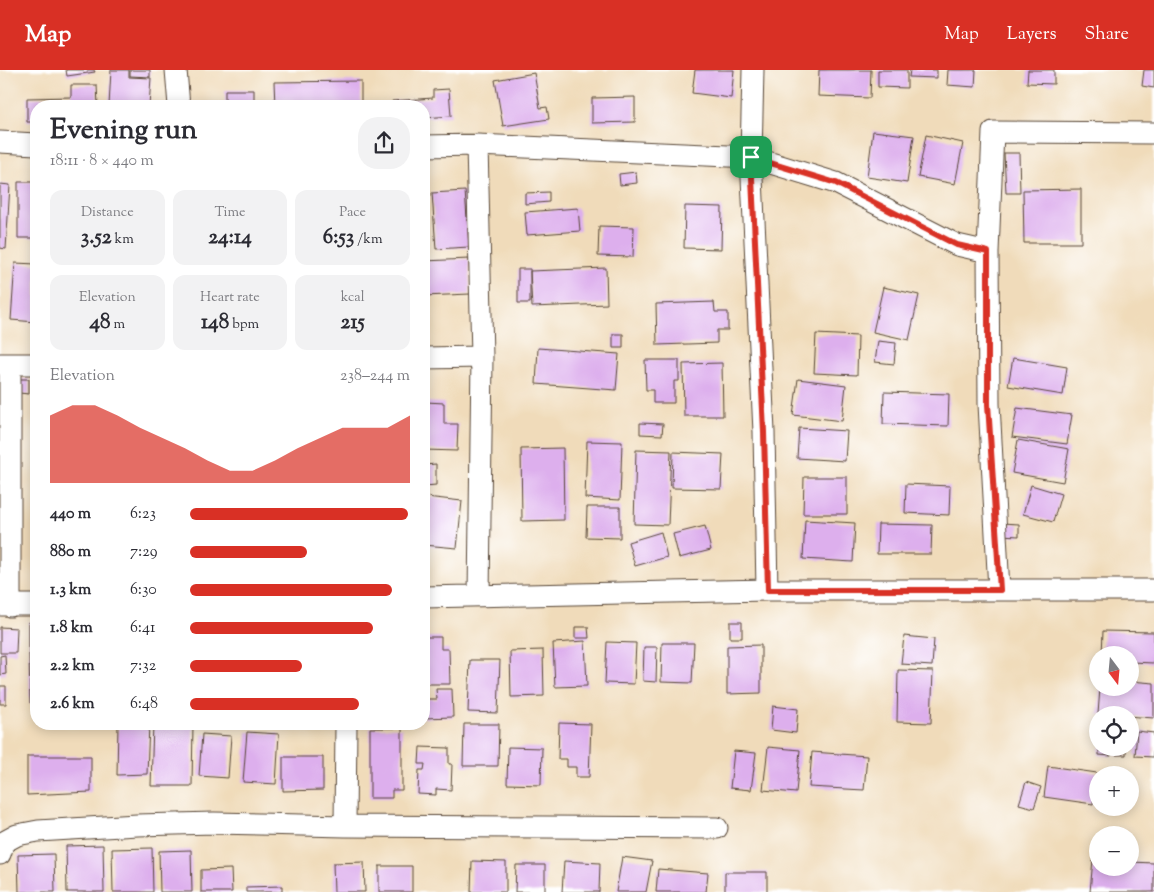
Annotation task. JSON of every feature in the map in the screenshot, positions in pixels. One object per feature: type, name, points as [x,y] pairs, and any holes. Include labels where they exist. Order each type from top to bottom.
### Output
[{"type":"street","points":[[176,70],[178,100]]},
{"type":"street","points":[[753,70],[751,157],[764,432],[768,590]]},
{"type":"street","points":[[1000,590],[988,404],[988,252],[994,132],[1154,133]]},
{"type":"street","points":[[0,142],[30,144]]},
{"type":"street","points":[[477,145],[482,357],[479,596]]},
{"type":"street","points":[[430,146],[477,145],[751,157],[836,183],[957,245],[988,252]]},
{"type":"street","points":[[430,358],[482,357]]},
{"type":"street","points":[[30,364],[5,364],[5,606],[30,605]]},
{"type":"street","points":[[430,597],[768,590],[1154,590]]},
{"type":"street","points":[[345,826],[346,730]]},
{"type":"street","points":[[0,854],[4,842],[17,835],[38,831],[214,823],[345,826],[717,828]]},
{"type":"building","points":[[66,70],[94,70],[95,72],[67,76]]},
{"type":"building","points":[[111,70],[129,70],[129,77],[151,78],[149,100],[109,100]]},
{"type":"building","points":[[130,70],[150,70],[150,77],[130,76]]},
{"type":"building","points":[[695,70],[734,70],[731,98],[692,93]]},
{"type":"building","points":[[819,70],[871,70],[870,98],[818,96]]},
{"type":"building","points":[[878,70],[907,70],[907,88],[878,87]]},
{"type":"building","points":[[910,70],[937,70],[937,78],[909,77]]},
{"type":"building","points":[[948,70],[976,70],[975,87],[947,85]]},
{"type":"building","points":[[1028,70],[1054,70],[1054,84],[1027,83]]},
{"type":"building","points":[[1144,70],[1154,70],[1154,88],[1142,86]]},
{"type":"building","points":[[534,73],[540,108],[547,107],[549,119],[503,126],[495,80]]},
{"type":"building","points":[[361,81],[361,100],[275,100],[274,82]]},
{"type":"building","points":[[71,85],[97,85],[98,100],[30,100],[30,122],[27,122],[27,98],[71,97]]},
{"type":"building","points":[[449,89],[451,116],[430,118],[430,100],[406,100],[433,98],[433,90]]},
{"type":"building","points":[[225,90],[254,90],[254,100],[225,100]]},
{"type":"building","points":[[635,97],[635,122],[592,123],[592,98]]},
{"type":"building","points":[[873,131],[914,136],[907,183],[867,177]]},
{"type":"building","points":[[926,135],[963,143],[955,184],[918,177]]},
{"type":"building","points":[[1004,153],[1019,153],[1020,193],[1006,193]]},
{"type":"building","points":[[636,172],[637,183],[620,185],[619,174]]},
{"type":"building","points":[[18,182],[30,182],[30,238],[18,238]]},
{"type":"building","points":[[0,184],[10,185],[6,249],[0,248]]},
{"type":"building","points":[[1081,189],[1081,243],[1024,243],[1023,190]]},
{"type":"building","points":[[465,191],[469,247],[436,249],[432,193]]},
{"type":"building","points":[[549,192],[549,202],[525,204],[525,193]]},
{"type":"building","points":[[685,206],[722,207],[721,249],[684,248]]},
{"type":"building","points":[[578,208],[580,231],[527,235],[525,212]]},
{"type":"building","points":[[599,226],[634,227],[633,257],[598,256]]},
{"type":"building","points":[[469,259],[470,294],[430,296],[430,261]]},
{"type":"building","points":[[15,263],[30,264],[30,322],[11,320]]},
{"type":"building","points":[[606,268],[607,304],[532,307],[530,271]]},
{"type":"building","points":[[518,269],[530,269],[530,303],[518,303]]},
{"type":"building","points":[[883,287],[919,295],[909,340],[873,332]]},
{"type":"building","points":[[714,302],[715,312],[728,312],[728,330],[717,330],[717,343],[657,345],[656,304]]},
{"type":"building","points":[[613,334],[623,334],[623,348],[613,348]]},
{"type":"building","points":[[816,334],[858,336],[857,375],[814,373]]},
{"type":"building","points":[[878,341],[896,343],[894,364],[875,362]]},
{"type":"building","points":[[538,348],[619,354],[616,390],[536,384]]},
{"type":"building","points":[[1013,358],[1067,367],[1063,395],[1008,386]]},
{"type":"building","points":[[645,360],[679,360],[679,381],[674,381],[674,403],[653,403],[653,390],[646,390]]},
{"type":"building","points":[[722,363],[723,416],[684,416],[683,364]]},
{"type":"building","points":[[20,379],[29,379],[29,394],[19,393]]},
{"type":"building","points":[[798,379],[846,385],[842,421],[793,415]]},
{"type":"building","points":[[884,392],[949,394],[948,426],[883,424]]},
{"type":"building","points":[[430,402],[444,403],[444,424],[458,424],[457,451],[430,450]]},
{"type":"building","points":[[1017,408],[1072,415],[1067,444],[1012,437]]},
{"type":"building","points":[[640,423],[663,424],[662,435],[640,434]]},
{"type":"building","points":[[799,428],[847,431],[845,461],[797,458]]},
{"type":"building","points":[[1018,440],[1069,449],[1063,482],[1012,473]]},
{"type":"building","points":[[587,441],[622,442],[620,500],[585,498]]},
{"type":"building","points":[[563,448],[564,520],[522,521],[521,449]]},
{"type":"building","points":[[636,450],[671,451],[668,525],[634,524]]},
{"type":"building","points":[[673,452],[723,454],[721,489],[672,488]]},
{"type":"building","points":[[430,464],[436,464],[436,485],[430,486]]},
{"type":"building","points":[[804,477],[847,477],[847,514],[803,514]]},
{"type":"building","points":[[906,484],[950,486],[949,515],[905,513]]},
{"type":"building","points":[[1031,485],[1061,494],[1053,522],[1023,514]]},
{"type":"building","points":[[430,497],[462,501],[457,548],[430,546]]},
{"type":"building","points":[[587,507],[620,507],[620,538],[586,537]]},
{"type":"building","points":[[805,520],[855,523],[853,562],[803,559]]},
{"type":"building","points":[[1001,523],[1019,524],[1019,536],[1000,535]]},
{"type":"building","points":[[878,524],[932,525],[931,554],[877,554]]},
{"type":"building","points":[[705,526],[711,550],[679,558],[673,534]]},
{"type":"building","points":[[661,532],[667,557],[635,566],[628,542]]},
{"type":"building","points":[[29,622],[30,622],[30,652]]},
{"type":"building","points":[[730,622],[742,622],[742,638],[730,638]]},
{"type":"building","points":[[0,627],[17,628],[16,653],[0,653]]},
{"type":"building","points":[[575,627],[588,627],[589,638],[575,638]]},
{"type":"building","points":[[1103,631],[1154,632],[1154,663],[1139,662],[1139,646],[1102,646]]},
{"type":"building","points":[[904,636],[934,639],[932,666],[901,664]]},
{"type":"building","points":[[430,637],[441,637],[441,649],[449,649],[450,684],[430,684]]},
{"type":"building","points":[[585,641],[587,686],[555,687],[553,643]]},
{"type":"building","points":[[607,642],[636,643],[634,684],[605,683]]},
{"type":"building","points":[[662,643],[694,643],[692,683],[661,682]]},
{"type":"building","points":[[761,645],[761,693],[727,694],[727,646]]},
{"type":"building","points":[[644,647],[657,647],[656,682],[643,681]]},
{"type":"building","points":[[543,650],[544,696],[511,697],[510,651]]},
{"type":"building","points":[[29,654],[30,654],[30,703]]},
{"type":"building","points":[[5,655],[6,674],[0,675],[0,656]]},
{"type":"building","points":[[470,660],[500,660],[498,713],[468,712]]},
{"type":"building","points":[[898,670],[933,671],[931,723],[897,722]]},
{"type":"building","points":[[1139,682],[1154,683],[1154,718],[1139,717],[1139,706],[1099,706],[1099,696],[1139,696]]},
{"type":"building","points":[[0,686],[6,686],[6,704],[0,704]]},
{"type":"building","points":[[436,689],[452,689],[453,717],[430,718],[430,699],[437,699]]},
{"type":"building","points":[[773,706],[798,709],[796,733],[771,730]]},
{"type":"building","points":[[559,723],[591,724],[589,777],[576,777],[576,767],[567,767],[567,759],[558,759]]},
{"type":"building","points":[[464,724],[499,724],[498,766],[463,766]]},
{"type":"building","points":[[118,730],[149,730],[147,774],[117,775]]},
{"type":"building","points":[[153,730],[193,730],[192,786],[151,786]]},
{"type":"building","points":[[370,730],[402,730],[402,790],[392,790],[392,798],[370,798]]},
{"type":"building","points":[[1139,731],[1154,733],[1153,757],[1135,756],[1139,756]]},
{"type":"building","points":[[247,732],[279,734],[276,784],[243,782]]},
{"type":"building","points":[[202,734],[231,736],[228,778],[199,776]]},
{"type":"building","points":[[420,747],[449,748],[449,764],[452,764],[451,790],[436,789],[436,795],[418,794],[419,770],[424,770],[425,764],[419,764]]},
{"type":"building","points":[[508,747],[542,748],[541,785],[507,784]]},
{"type":"building","points":[[768,747],[800,750],[796,793],[763,790]]},
{"type":"building","points":[[734,751],[756,753],[751,790],[730,788]]},
{"type":"building","points":[[812,752],[867,756],[864,790],[809,787]]},
{"type":"building","points":[[27,756],[91,756],[91,792],[27,795]]},
{"type":"building","points":[[283,757],[323,757],[323,790],[283,791]]},
{"type":"building","points":[[1048,766],[1089,772],[1089,803],[1044,797]]},
{"type":"building","points":[[1026,782],[1041,787],[1034,808],[1019,804]]},
{"type":"building","points":[[103,845],[104,892],[67,892],[66,846]]},
{"type":"building","points":[[152,848],[153,892],[113,892],[112,849]]},
{"type":"building","points":[[191,850],[192,892],[160,892],[159,851]]},
{"type":"building","points":[[54,854],[55,892],[19,892],[18,855]]},
{"type":"building","points":[[622,857],[652,861],[646,892],[616,892]]},
{"type":"building","points":[[472,861],[506,862],[506,892],[471,892]]},
{"type":"building","points":[[564,861],[600,863],[599,892],[562,892]]},
{"type":"building","points":[[364,862],[365,892],[334,892],[333,863]]},
{"type":"building","points":[[1139,862],[1154,863],[1154,892],[1090,892],[1091,876],[1139,876]]},
{"type":"building","points":[[516,865],[545,865],[545,892],[515,892]]},
{"type":"building","points":[[379,866],[412,866],[412,892],[379,892]]},
{"type":"building","points":[[231,869],[232,892],[201,892],[201,870]]},
{"type":"building","points":[[658,869],[708,873],[706,892],[656,892]]},
{"type":"building","points":[[725,872],[767,872],[767,892],[725,892]]},
{"type":"building","points":[[282,886],[282,892],[246,892],[246,887]]},
{"type":"route","points":[[751,157],[836,183],[957,245],[988,252],[988,404],[1000,590],[768,590],[764,432],[751,157]]}]
